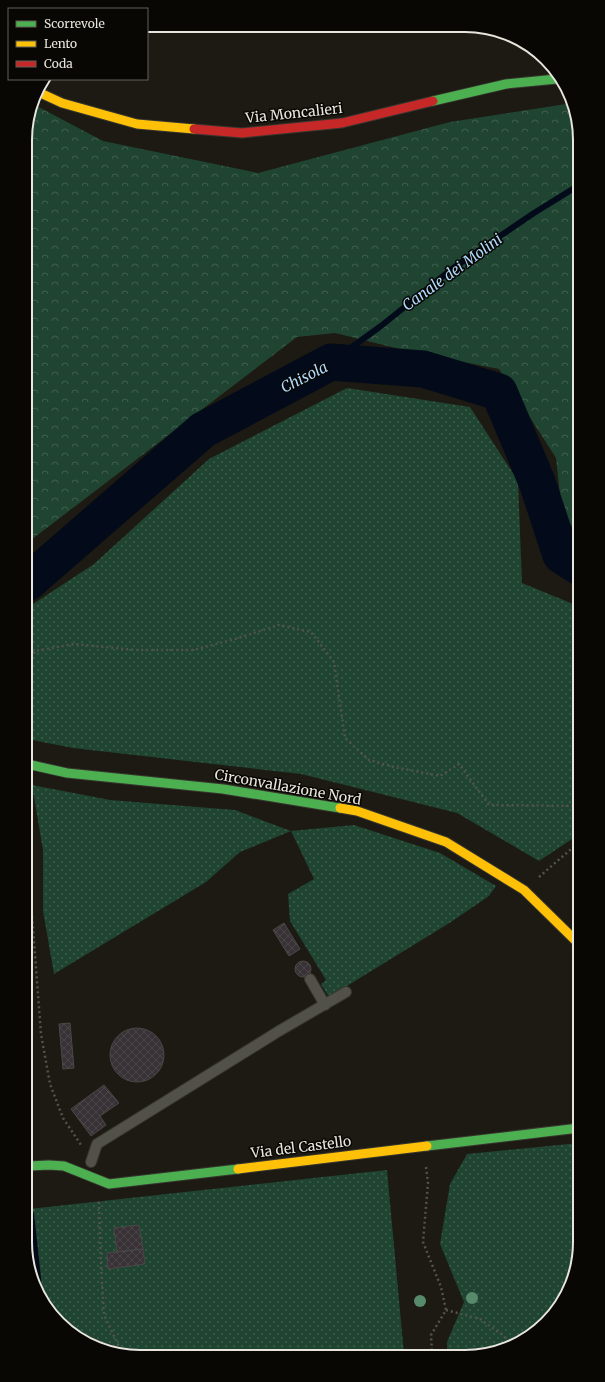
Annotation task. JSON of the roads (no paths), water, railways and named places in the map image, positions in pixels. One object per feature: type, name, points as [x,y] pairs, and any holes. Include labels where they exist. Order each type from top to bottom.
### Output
[{"type":"street","name":"Via Moncalieri","points":[[42,94],[62,103],[137,124],[242,133],[342,123],[506,84],[554,79]]},
{"type":"street","name":"Circonvallazione Nord","points":[[32,765],[67,773],[223,789],[357,811],[446,842],[524,890],[573,938]]},
{"type":"street","name":"Via del Castello","points":[[32,1166],[51,1164],[68,1167],[109,1184],[573,1129]]},
{"type":"lane","points":[[310,979],[325,1005]]},
{"type":"lane","points":[[91,1162],[97,1144],[346,992]]},
{"type":"waterway","name":"Canale dei Molini","points":[[331,362],[381,326],[453,268],[534,213],[573,189]]},
{"type":"waterway","name":"Chisola","points":[[32,579],[203,430],[331,362],[423,369],[499,392],[537,482],[561,555],[573,563]]},
{"type":"waterway","points":[[32,1223],[38,1276]]}]
